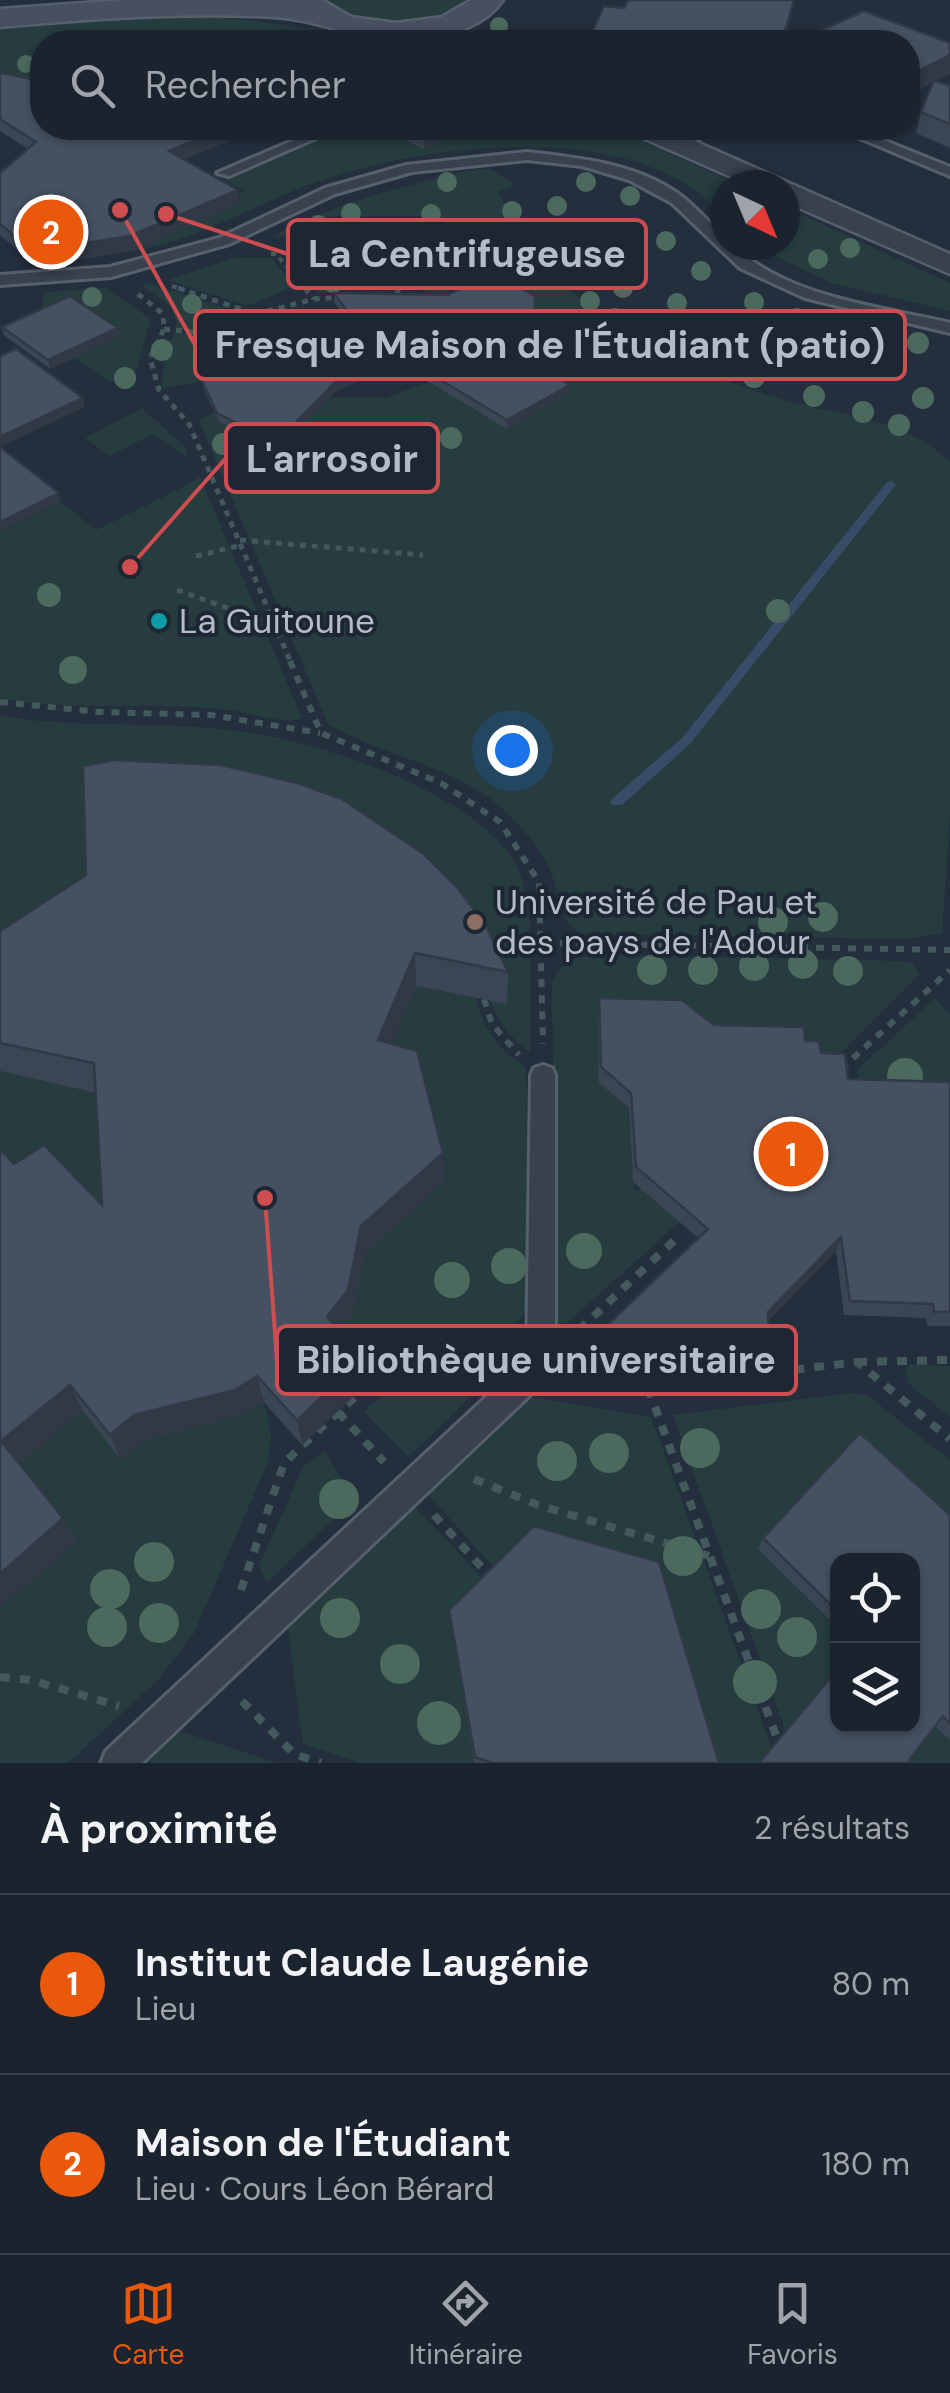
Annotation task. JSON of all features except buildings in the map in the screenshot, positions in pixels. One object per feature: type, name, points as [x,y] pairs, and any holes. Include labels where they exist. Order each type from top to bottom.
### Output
[{"type":"main road","points":[[0,2],[24,0]]},
{"type":"main road","points":[[0,18],[152,5],[310,6],[345,25],[376,30]]},
{"type":"main road","points":[[416,30],[483,13]]},
{"type":"street","points":[[672,140],[739,170]]},
{"type":"street","points":[[800,198],[950,265]]},
{"type":"lane","points":[[224,173],[303,140]]},
{"type":"lane","points":[[679,143],[686,140]]},
{"type":"lane","points":[[871,140],[950,172]]},
{"type":"lane","points":[[0,280],[112,272],[224,241],[330,191],[411,168],[528,156],[583,162],[634,177],[677,200],[744,265],[810,295],[950,328]]},
{"type":"lane","points":[[118,1763],[541,1365],[543,1075]]},
{"type":"path","points":[[397,294],[417,239],[468,246],[518,262],[593,276]]},
{"type":"path","points":[[262,254],[276,254],[314,299]]},
{"type":"path","points":[[486,278],[518,262]]},
{"type":"path","points":[[112,272],[163,314],[164,329],[150,358],[160,390],[188,424],[321,733]]},
{"type":"path","points":[[168,285],[256,314]]},
{"type":"path","points":[[380,295],[411,296]]},
{"type":"path","points":[[164,329],[210,334],[256,314],[314,299],[347,297]]},
{"type":"path","points":[[196,556],[241,542],[423,555]]},
{"type":"path","points":[[177,590],[276,626]]},
{"type":"path","points":[[0,702],[99,712],[211,715],[321,733],[441,783],[500,822],[539,882],[544,944],[543,1075]]},
{"type":"path","points":[[544,944],[950,950]]},
{"type":"path","points":[[841,1069],[950,970]]},
{"type":"path","points":[[484,999],[487,1014],[506,1042],[543,1075]]},
{"type":"path","points":[[541,1365],[681,1234]]},
{"type":"path","points":[[239,1595],[284,1463],[382,1373],[434,1359],[541,1365],[648,1388],[857,1362],[950,1360]]},
{"type":"path","points":[[857,1362],[950,1439]]},
{"type":"path","points":[[648,1388],[778,1741]]},
{"type":"path","points":[[338,1412],[368,1445]]},
{"type":"path","points":[[435,1464],[538,1504],[710,1556]]},
{"type":"path","points":[[471,1556],[486,1572]]},
{"type":"path","points":[[213,1671],[294,1754],[321,1763]]},
{"type":"path","points":[[0,1677],[32,1680],[164,1720]]},
{"type":"green space","points":[[326,0],[465,0],[435,18],[396,23],[356,17]]},
{"type":"green space","points":[[148,14],[242,19],[315,30],[30,30],[30,82],[0,88],[0,26]]},
{"type":"green space","points":[[316,140],[640,140],[710,172],[710,206],[688,186],[641,163],[587,151],[528,147],[468,149],[357,169],[179,239],[132,251],[239,204],[231,199],[245,191],[223,179]]},
{"type":"green space","points":[[490,169],[512,183],[511,187],[498,190],[516,229],[531,249],[516,257],[471,244],[422,237],[429,216],[329,216],[331,227],[272,237],[316,216],[382,193],[470,170]]},
{"type":"green space","points":[[800,214],[950,283],[950,311],[832,283],[783,260],[800,260]]},
{"type":"green space","points":[[420,242],[467,248],[509,261],[443,294],[404,287]]},
{"type":"green space","points":[[295,249],[301,261],[353,253],[409,254],[396,287],[346,287],[319,293],[283,251]]},
{"type":"green space","points":[[233,258],[272,258],[294,286],[248,306],[167,280]]},
{"type":"green space","points":[[551,271],[601,315],[687,365],[781,399],[892,427],[932,447],[950,462],[950,814],[942,933],[909,939],[581,934],[563,913],[553,877],[540,853],[507,813],[466,784],[328,724],[199,421],[218,410],[224,424],[278,451],[328,397],[385,398],[430,382],[511,292]]},
{"type":"green space","points":[[145,282],[233,311],[208,332],[180,329],[171,308],[144,288]]},
{"type":"green space","points":[[105,288],[151,319],[136,371],[121,382],[109,381],[74,358],[119,336],[39,320],[45,292]]},
{"type":"green space","points":[[175,332],[238,341],[232,377],[161,388],[166,352]]},
{"type":"green space","points":[[142,408],[187,449],[185,456],[152,434],[110,456],[85,438]]},
{"type":"green space","points":[[199,475],[302,718],[277,720],[234,711],[176,706],[58,705],[0,698],[0,532],[61,502],[96,530],[191,483]]},
{"type":"green space","points":[[0,716],[64,723],[225,729],[289,740],[367,764],[447,802],[480,825],[506,851],[522,879],[531,942],[530,1053],[506,1030],[493,1008],[490,1000],[507,1003],[486,959],[95,894],[0,971]]},
{"type":"green space","points":[[596,954],[903,961],[913,964],[920,975],[824,1069],[599,1083],[629,1108],[634,1189],[674,1190],[694,1209],[567,1323],[556,1323],[552,983],[559,969],[569,961]]},
{"type":"green space","points":[[416,986],[476,998],[494,1038],[526,1067],[531,1297],[519,1321],[509,1327],[379,1359],[331,1344],[352,1318],[381,1071]]},
{"type":"green space","points":[[935,998],[950,1015],[950,1090],[861,1087],[857,1070]]},
{"type":"green space","points":[[0,1071],[105,1095],[110,1192],[90,1209],[0,1164]]},
{"type":"green space","points":[[911,1364],[950,1366],[950,1417],[909,1384],[905,1369]]},
{"type":"green space","points":[[228,1368],[243,1415],[264,1402],[271,1435],[268,1462],[194,1633],[158,1680],[68,1763],[0,1763],[0,1609],[77,1541],[16,1465],[83,1411],[121,1460]]},
{"type":"green space","points":[[479,1371],[482,1386],[408,1457],[364,1411],[391,1391],[417,1379]]},
{"type":"green space","points":[[852,1393],[868,1396],[950,1460],[950,1534],[759,1549],[830,1621],[830,1679],[786,1732],[673,1415]]},
{"type":"green space","points":[[525,1396],[651,1417],[772,1748],[760,1763],[712,1763],[498,1572],[421,1487]]},
{"type":"green space","points":[[325,1451],[354,1500],[267,1582],[259,1566],[303,1467]]},
{"type":"green space","points":[[408,1499],[487,1583],[474,1763],[359,1763],[303,1744],[286,1617]]},
{"type":"green space","points":[[935,1725],[950,1739],[950,1763],[905,1763]]},
{"type":"green space","points":[[182,1732],[278,1763],[130,1763],[169,1733]]},
{"type":"waterway","points":[[617,802],[686,741],[891,484]]},
{"type":"place","name":"Fresque Maison de l'Étudiant (patio)","points":[[120,210]]},
{"type":"place","name":"La Centrifugeuse","points":[[166,214]]},
{"type":"place","name":"Maison de l'Étudiant","points":[[51,232]]},
{"type":"place","name":"L'arrosoir","points":[[130,567]]},
{"type":"place","name":"La Guitoune","points":[[159,621]]},
{"type":"place","name":"Université de Pau et des pays de l'Adour","points":[[475,922]]},
{"type":"place","name":"Institut Claude Laugénie","points":[[791,1154]]},
{"type":"place","name":"Bibliothèque universitaire","points":[[265,1198]]}]
